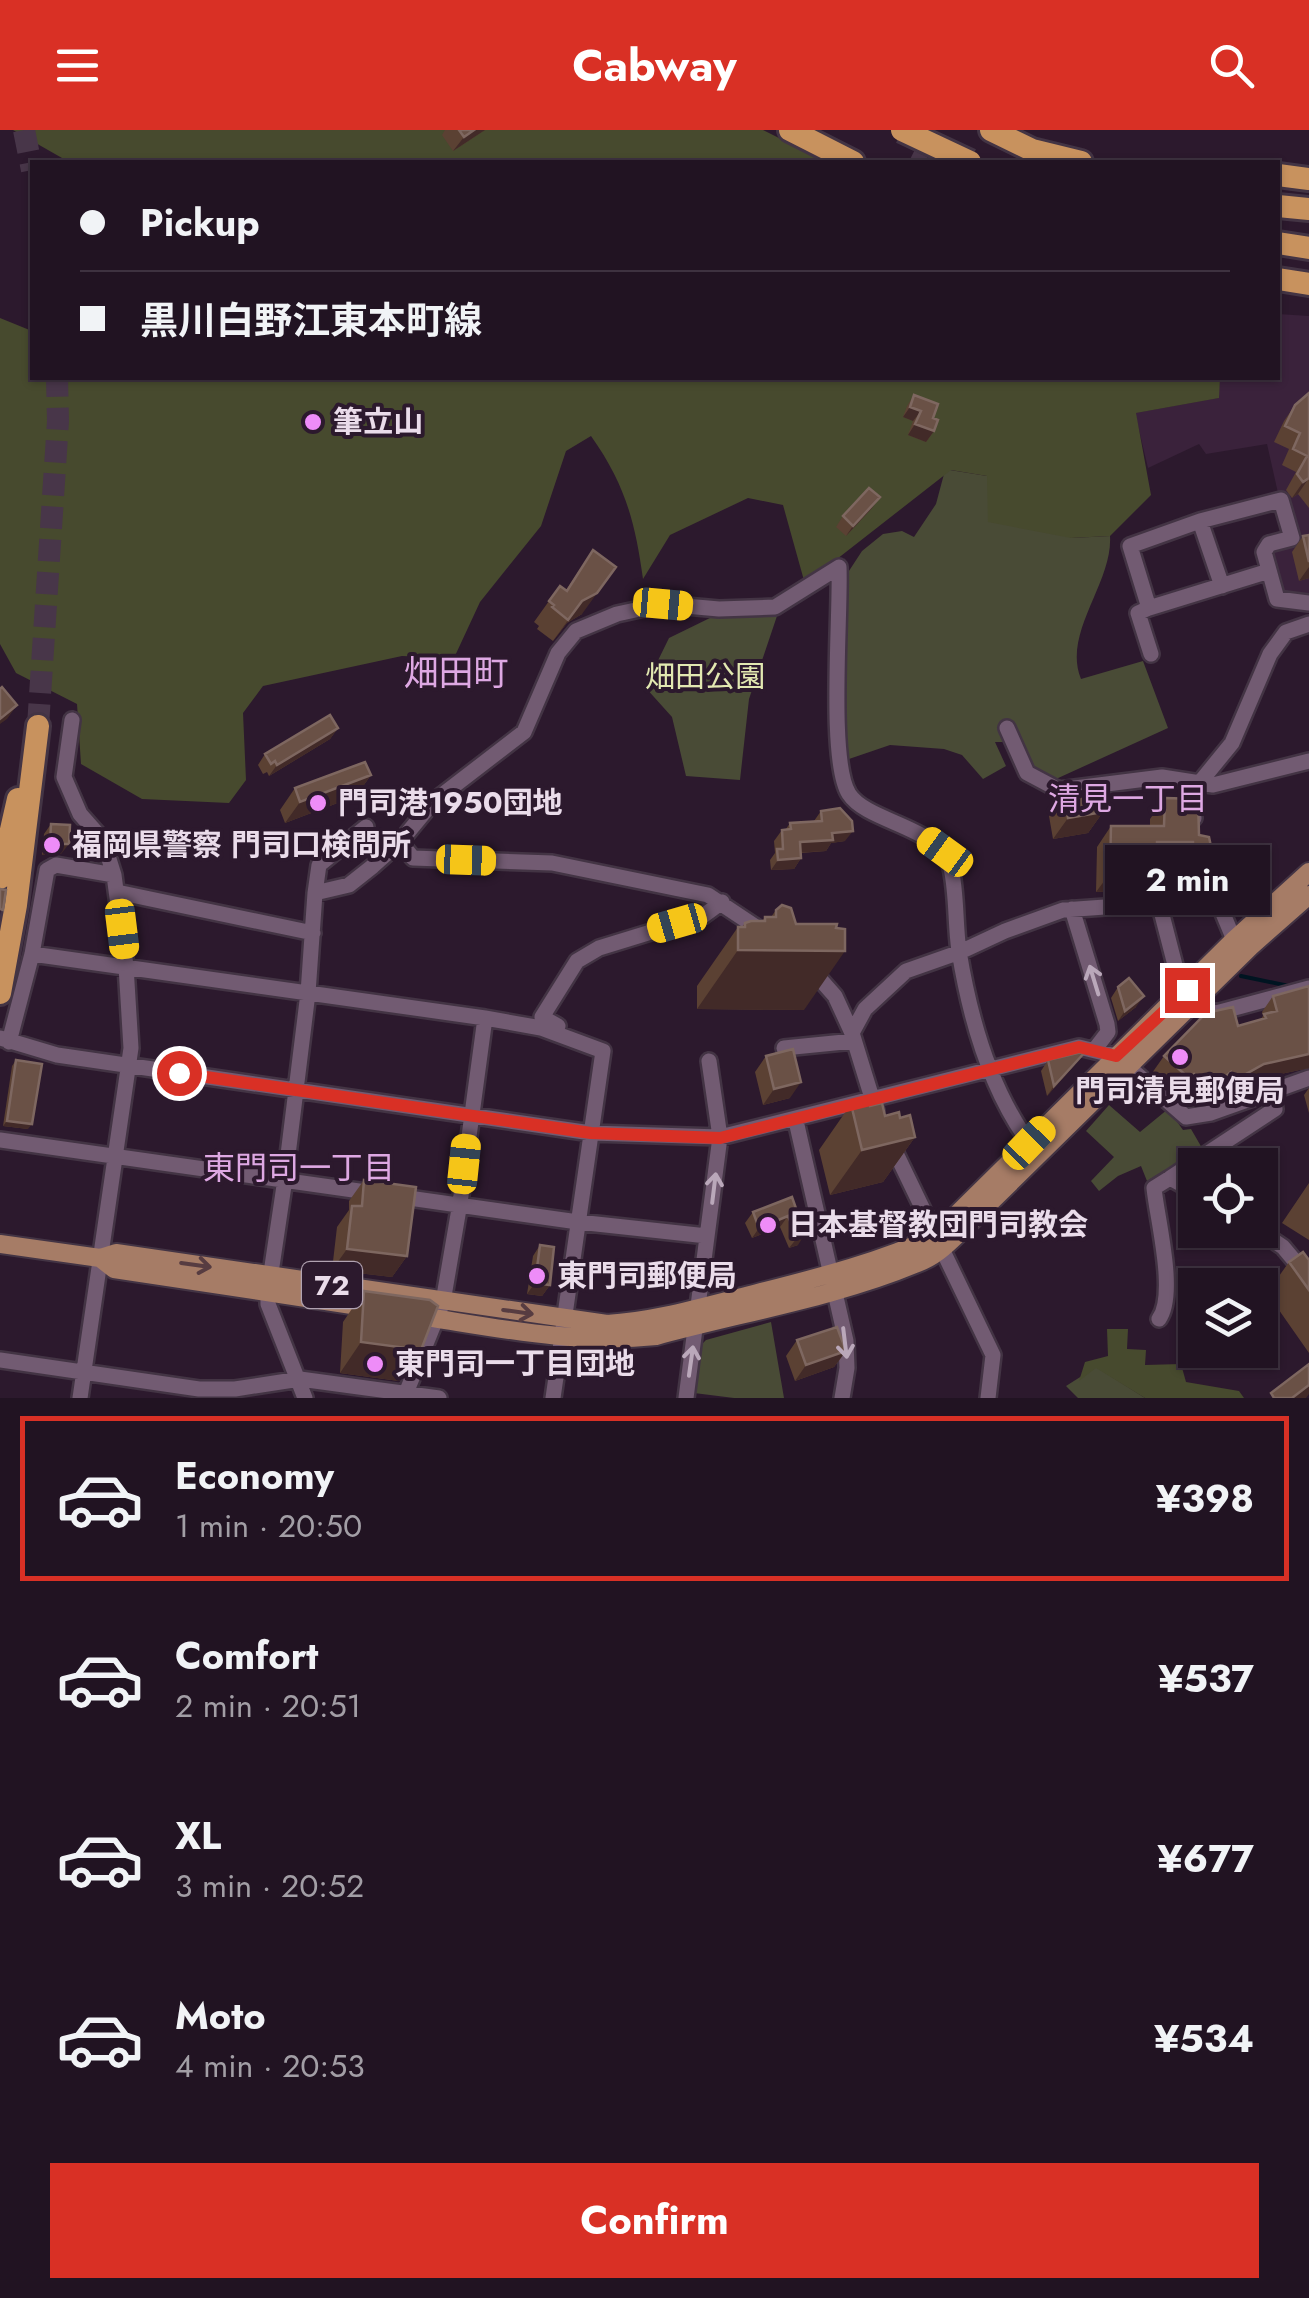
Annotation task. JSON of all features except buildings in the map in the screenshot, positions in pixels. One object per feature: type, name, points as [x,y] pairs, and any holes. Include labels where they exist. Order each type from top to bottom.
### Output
[{"type":"highway","points":[[790,130],[849,160]]},
{"type":"highway","points":[[902,130],[966,160]]},
{"type":"highway","points":[[976,130],[1034,157],[1062,160]]},
{"type":"highway","points":[[991,130],[1034,157]]},
{"type":"highway","points":[[1280,176],[1309,179]]},
{"type":"highway","points":[[1280,206],[1309,209]]},
{"type":"highway","points":[[1280,243],[1309,248]]},
{"type":"highway","points":[[1280,279],[1309,284]]},
{"type":"highway","points":[[0,878],[38,726],[0,994]]},
{"type":"main road","name":"72","points":[[0,1244],[100,1258],[114,1269],[269,1284],[630,1339],[697,1317],[917,1264],[1122,1061],[1234,940],[1309,872]]},
{"type":"main road","name":"72","points":[[1122,1061],[1191,1006],[1309,895]]},
{"type":"street","points":[[921,154],[936,130]]},
{"type":"street","points":[[1150,608],[1130,546],[1200,521],[1281,500],[1292,538],[1269,544],[1264,552],[1269,572],[1277,599],[1309,603]]},
{"type":"street","points":[[1200,521],[1222,586]]},
{"type":"street","points":[[315,893],[349,885],[400,842],[433,802],[524,732],[558,653],[576,631],[617,614],[663,604],[719,609],[776,607],[839,567],[839,761],[850,796],[945,852],[951,866],[960,952],[989,1071],[1034,1150]]},
{"type":"street","points":[[1151,654],[1138,613],[1269,572]]},
{"type":"street","points":[[1234,940],[1188,797],[1232,743],[1270,654],[1286,632],[1309,624]]},
{"type":"street","points":[[72,720],[64,777],[80,814],[103,840],[116,884],[131,1048],[80,1398]]},
{"type":"street","points":[[1007,728],[1027,773],[1059,790],[1162,777],[1213,785],[1309,761]]},
{"type":"street","points":[[306,1398],[268,1304],[269,1284],[308,992],[318,865],[366,827]]},
{"type":"street","points":[[400,842],[413,858],[552,863],[708,895],[778,942]]},
{"type":"street","points":[[314,933],[116,884],[56,865],[47,870],[32,954],[4,1040],[57,1055],[591,1133],[720,1138],[1079,1047],[1095,1048],[1122,1061],[1186,1117],[1210,1113],[1309,1078]]},
{"type":"street","points":[[853,1037],[864,1009],[906,971],[1005,931],[1072,909],[1218,898]]},
{"type":"street","points":[[576,1042],[564,1029],[542,1017],[577,961],[599,948],[703,916],[722,902]]},
{"type":"street","points":[[1160,903],[1176,969],[1191,985]]},
{"type":"street","points":[[1072,909],[1107,1024],[1108,1032],[1095,1048]]},
{"type":"street","points":[[32,954],[485,1018],[540,1028],[603,1051],[553,1398]]},
{"type":"street","points":[[806,963],[835,996],[853,1037],[872,1102],[993,1355],[988,1398]]},
{"type":"street","points":[[1191,1006],[1216,1013],[1309,988]]},
{"type":"street","points":[[406,1396],[440,1310],[460,1204],[485,1018]]},
{"type":"street","points":[[784,1048],[853,1037]]},
{"type":"street","points":[[686,1398],[720,1138],[710,1061]]},
{"type":"street","points":[[1159,1319],[1164,1312],[1166,1287],[1154,1188],[1275,1109],[1272,1090]]},
{"type":"street","points":[[796,1120],[846,1341],[848,1368],[842,1398]]},
{"type":"street","points":[[0,1140],[578,1222],[707,1236]]},
{"type":"street","points":[[1170,1178],[1178,1182]]},
{"type":"street","points":[[1278,1244],[1309,1278]]},
{"type":"street","points":[[0,1360],[199,1389],[235,1389],[300,1379],[439,1398]]},
{"type":"street","points":[[128,1398],[148,1383]]},
{"type":"shaded area","points":[[1280,314],[1309,316],[1309,600],[1284,596],[1271,554],[1297,542],[1278,493],[1267,444],[1206,454],[1199,444],[1148,468],[1135,413],[1218,398],[1220,380],[1280,380]]},
{"type":"green space","points":[[13,130],[763,130],[823,160],[66,160]]},
{"type":"green space","points":[[0,318],[30,330],[30,380],[1220,380],[1219,398],[1136,413],[1151,495],[1110,536],[1071,538],[988,522],[987,476],[951,470],[805,584],[783,505],[748,498],[670,535],[643,579],[627,504],[591,436],[566,451],[541,526],[480,602],[454,658],[402,656],[263,686],[243,713],[246,780],[229,803],[142,799],[81,764],[77,704],[16,673],[0,644]]},
{"type":"green space","points":[[950,470],[987,476],[1071,538],[1110,536],[1104,572],[1078,644],[1081,679],[1143,661],[1168,728],[1056,779],[1033,765],[1019,742],[995,742],[1006,766],[983,779],[962,755],[944,749],[890,745],[849,759],[844,756],[845,577],[862,551],[883,534],[902,531],[914,537],[936,504],[944,474]]},
{"type":"green space","name":"畑田公園","points":[[778,613],[749,699],[740,780],[686,776],[672,717],[645,687],[669,638],[714,616]]},
{"type":"green space","points":[[1109,1105],[1140,1132],[1168,1109],[1183,1130],[1191,1129],[1202,1148],[1178,1148],[1178,1162],[1147,1181],[1141,1166],[1118,1176],[1099,1191],[1091,1181],[1114,1157],[1086,1131]]},
{"type":"green space","points":[[771,1322],[784,1398],[694,1393],[701,1345],[706,1340]]},
{"type":"green space","points":[[1107,1329],[1128,1329],[1127,1349],[1146,1350],[1145,1365],[1178,1364],[1186,1382],[1239,1391],[1244,1398],[1145,1398],[1096,1368],[1079,1381],[1085,1362],[1108,1356]]},
{"type":"green space","points":[[1096,1367],[1145,1398],[1078,1398],[1066,1386]]},
{"type":"waterway","points":[[1241,976],[1289,986]]},
{"type":"tunnel","points":[[24,130],[30,160]]},
{"type":"tunnel","points":[[918,160],[921,154]]},
{"type":"tunnel","points":[[38,726],[58,421],[57,380]]},
{"type":"place","name":"筆立山","points":[[313,422]]},
{"type":"place","name":"門司港1950団地","points":[[318,803]]},
{"type":"place","name":"福岡県警察 門司口検問所","points":[[52,845]]},
{"type":"place","name":"門司清見郵便局","points":[[1180,1057]]},
{"type":"place","name":"日本基督教団門司教会","points":[[768,1225]]},
{"type":"place","name":"東門司郵便局","points":[[537,1276]]},
{"type":"place","name":"東門司一丁目団地","points":[[375,1364]]},
{"type":"district","name":"畑田町","points":[[456,673]]},
{"type":"district","name":"清見一丁目","points":[[1128,799]]},
{"type":"district","name":"東門司一丁目","points":[[299,1168]]},
{"type":"route","points":[[179,1073],[591,1133],[720,1138],[1079,1047],[1116,1056],[1187,990]]}]
